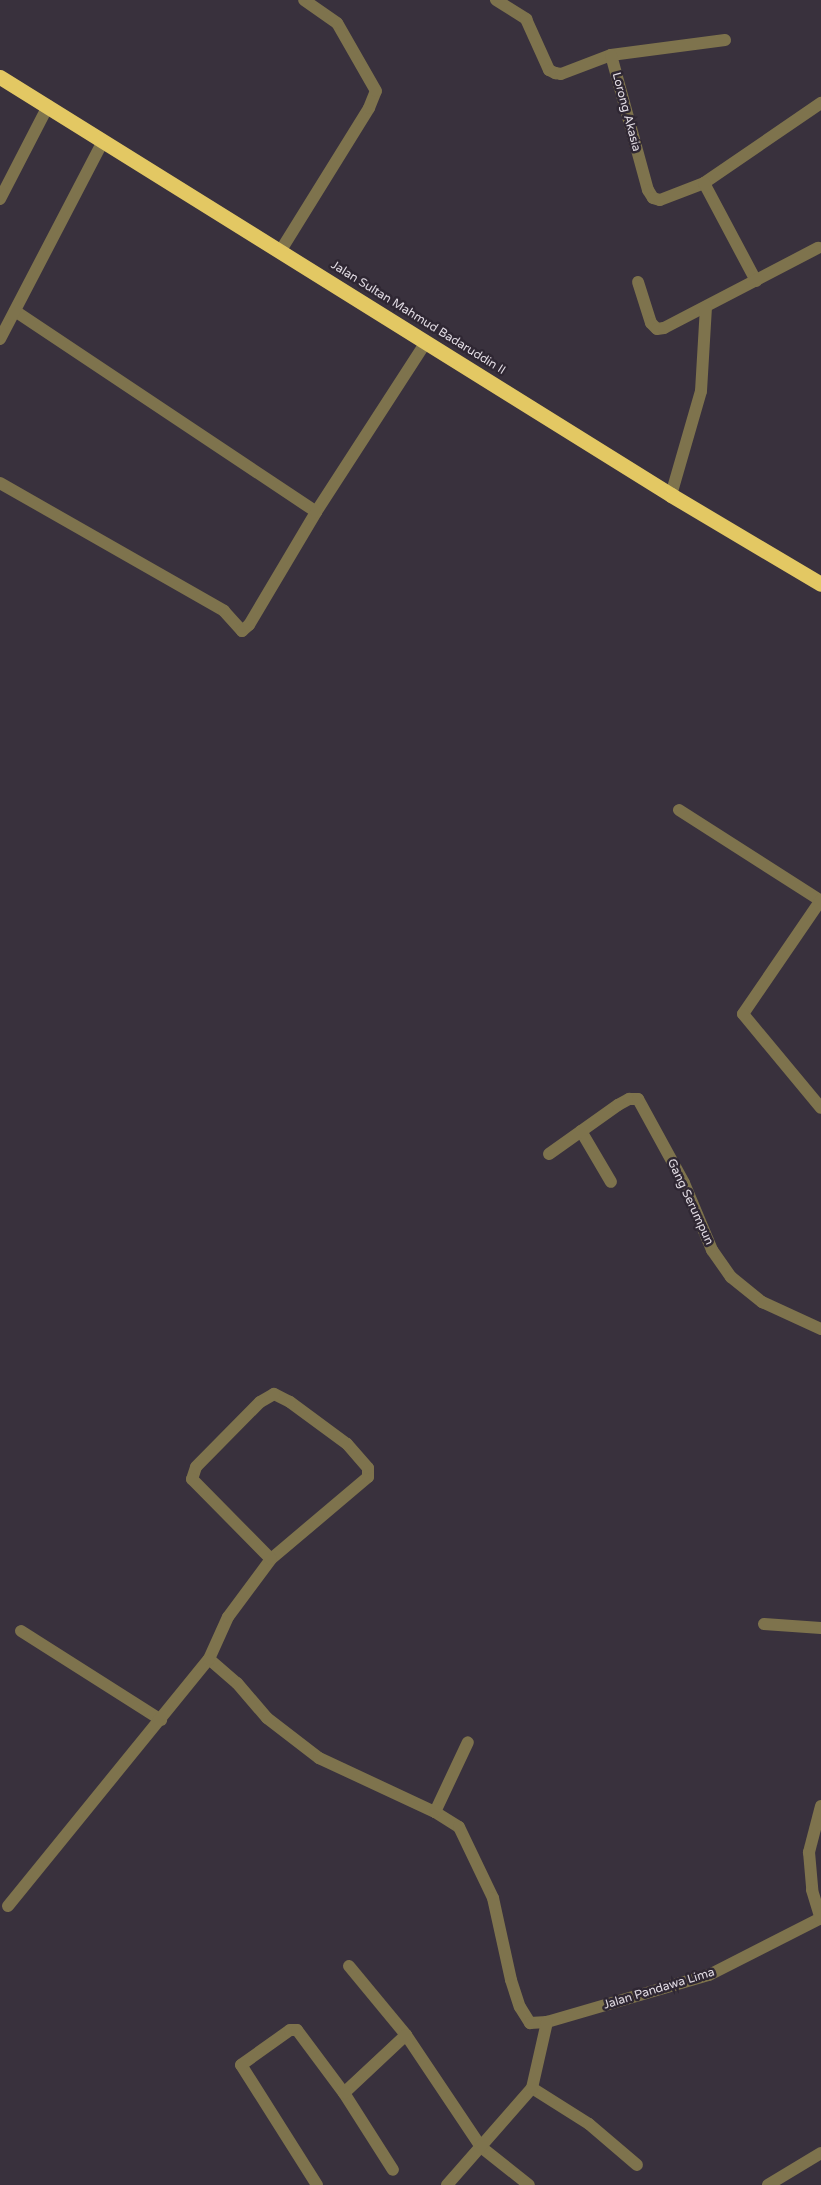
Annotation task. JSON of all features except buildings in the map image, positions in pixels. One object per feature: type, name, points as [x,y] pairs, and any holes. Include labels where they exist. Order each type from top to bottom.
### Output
[{"type":"highway","name":"Jalan Sultan Mahmud Badaruddin II","points":[[0,77],[281,250],[671,495],[821,584]]},
{"type":"street","points":[[281,250],[370,108],[376,91],[337,23],[304,0]]},
{"type":"street","points":[[496,0],[526,18],[549,70],[554,73],[561,74],[611,55]]},
{"type":"street","name":"Lorong Akasia","points":[[725,40],[611,55],[648,190],[660,200],[704,183],[821,103]]},
{"type":"street","points":[[0,199],[48,106]]},
{"type":"street","points":[[0,339],[104,141]]},
{"type":"street","points":[[704,183],[756,281]]},
{"type":"street","points":[[638,282],[651,323],[657,329],[706,308],[818,248]]},
{"type":"street","points":[[671,495],[701,391],[706,308]]},
{"type":"street","points":[[15,311],[316,512]]},
{"type":"street","points":[[0,483],[224,611],[242,631],[249,625],[316,512],[426,342]]},
{"type":"street","points":[[679,810],[820,900],[744,1014],[821,1108]]},
{"type":"street","name":"Gang Serumpun","points":[[549,1154],[618,1105],[629,1099],[638,1100],[684,1183],[712,1250],[731,1277],[762,1302],[821,1329]]},
{"type":"street","points":[[582,1131],[611,1182]]},
{"type":"street","points":[[8,1906],[209,1659],[228,1617],[270,1559],[368,1477],[368,1468],[347,1444],[290,1402],[274,1394],[260,1402],[196,1467],[192,1479],[270,1559]]},
{"type":"street","points":[[764,1624],[821,1628]]},
{"type":"street","points":[[22,1631],[161,1720]]},
{"type":"street","points":[[209,1659],[237,1683],[267,1718],[320,1758],[435,1812],[459,1827],[493,1898],[511,1980],[525,2019],[530,2023],[547,2022],[532,2088],[447,2185]]},
{"type":"street","points":[[435,1812],[468,1742]]},
{"type":"street","points":[[821,1806],[809,1852],[812,1890],[821,1919]]},
{"type":"street","name":"Jalan Pandawa Lima","points":[[547,2022],[709,1975],[821,1919]]},
{"type":"street","points":[[349,1966],[406,2035],[481,2147],[529,2185]]},
{"type":"street","points":[[317,2185],[241,2065],[290,2030],[297,2030],[344,2093],[393,2170]]},
{"type":"street","points":[[344,2093],[406,2035]]},
{"type":"street","points":[[532,2088],[589,2124],[637,2166]]},
{"type":"street","points":[[768,2185],[821,2152]]}]
